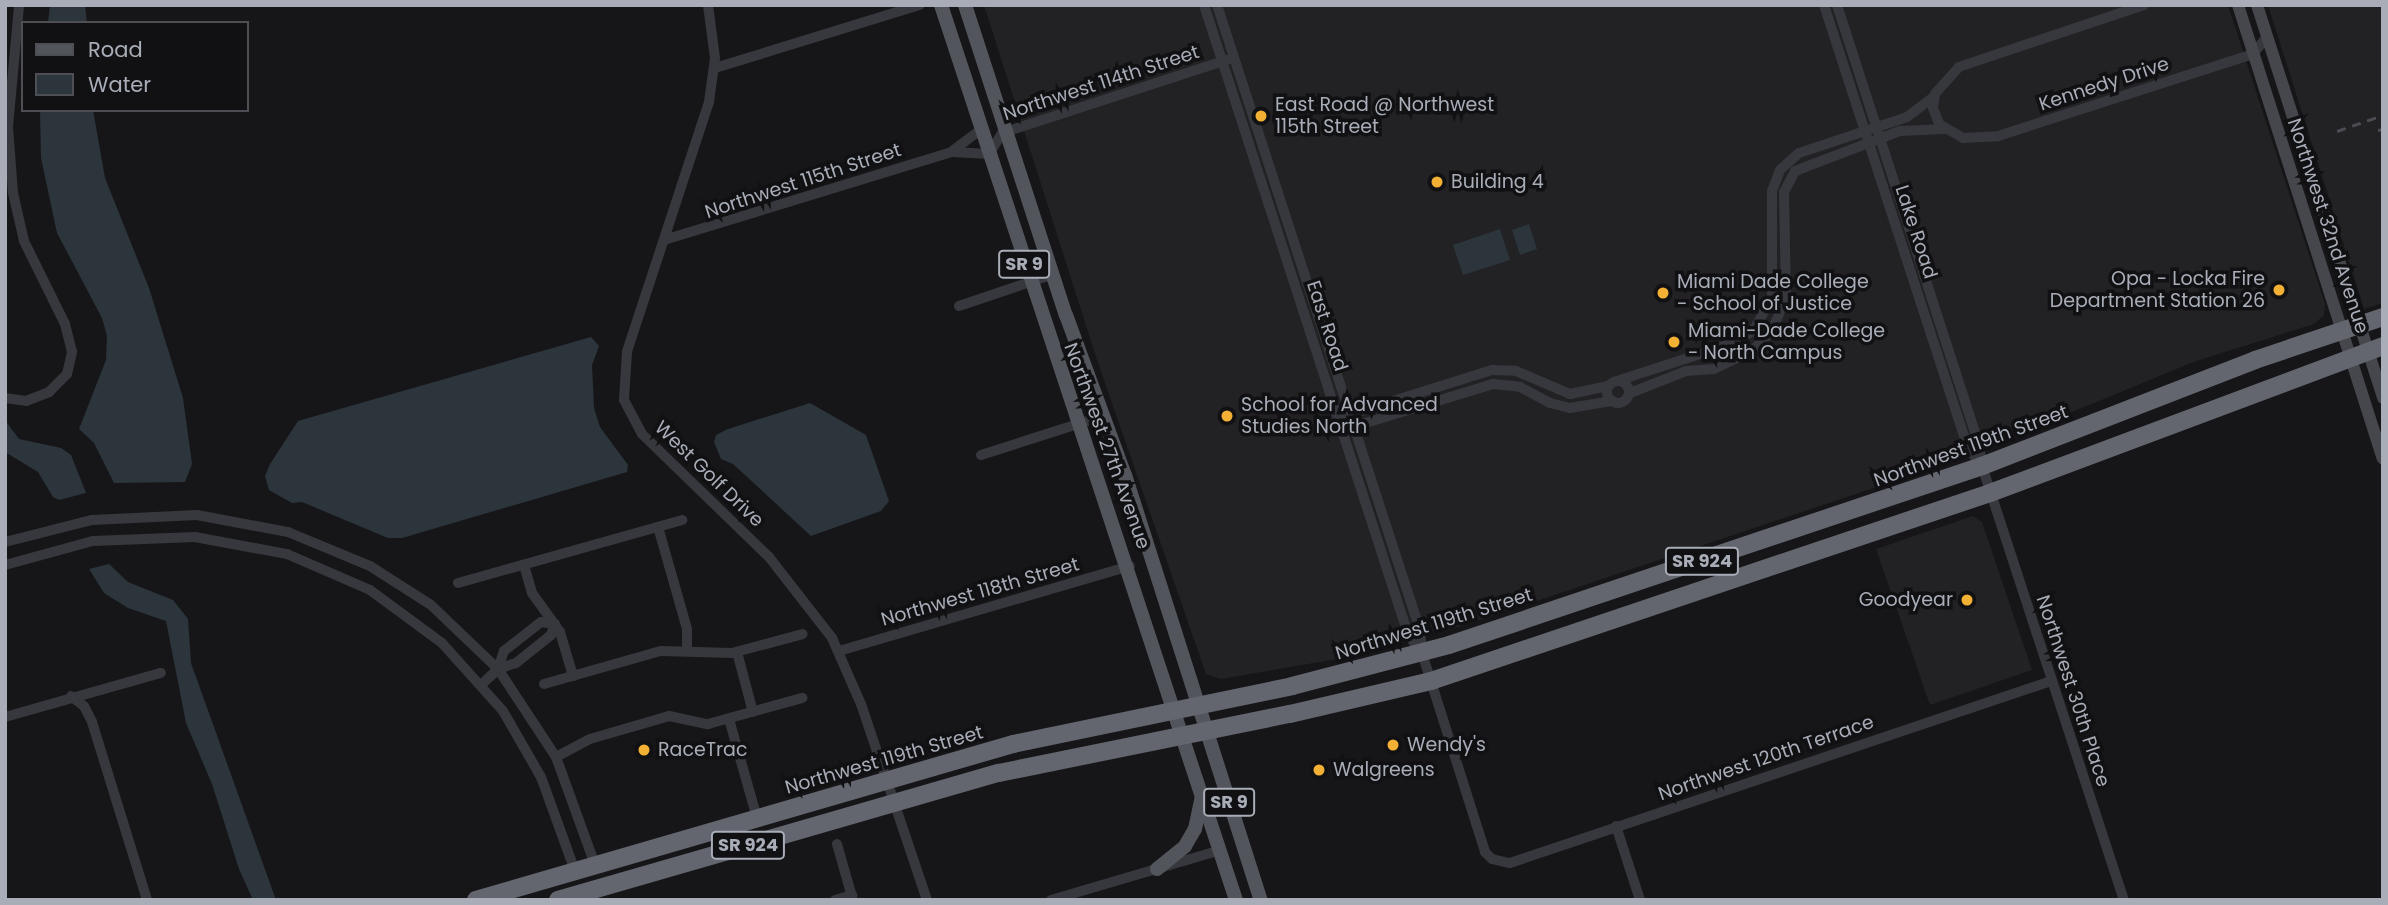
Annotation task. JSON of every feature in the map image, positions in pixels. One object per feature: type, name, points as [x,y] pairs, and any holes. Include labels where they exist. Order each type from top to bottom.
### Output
[{"type":"highway","name":"Northwest 119th Street","points":[[475,900],[1013,744],[1199,705],[1422,653],[1982,466],[2255,360],[2383,317]]},
{"type":"highway","name":"SR 924","points":[[558,900],[603,893],[894,802],[1055,759],[1207,730],[1431,681],[1990,493],[2375,349]]},
{"type":"highway","points":[[595,865],[603,893]]},
{"type":"highway","points":[[575,871],[584,896]]},
{"type":"main road","name":"Northwest 27th Avenue","points":[[941,5],[1030,282],[1130,566],[1236,900]]},
{"type":"main road","name":"Northwest 27th Avenue","points":[[965,5],[1199,705],[1261,900]]},
{"type":"main road","name":"Northwest 32nd Avenue","points":[[2238,5],[2383,458]]},
{"type":"main road","name":"Northwest 32nd Avenue","points":[[2257,5],[2360,324],[2375,349],[2383,398]]},
{"type":"main road","points":[[1157,869],[1185,846],[1195,829],[1202,793]]},
{"type":"street","points":[[5,398],[37,398],[64,377],[72,346],[27,249],[10,179],[9,100],[19,5]]},
{"type":"street","name":"West Golf Drive","points":[[708,5],[715,68],[702,130],[624,361],[622,389],[629,415],[652,445],[784,572],[839,651],[927,900]]},
{"type":"street","points":[[715,68],[920,5]]},
{"type":"street","name":"East Road","points":[[1204,5],[1408,634],[1422,653]]},
{"type":"street","name":"East Road","points":[[1217,5],[1420,630],[1422,653],[1485,852],[1492,859]]},
{"type":"street","name":"Lake Road","points":[[1824,5],[1968,448],[1982,466]]},
{"type":"street","name":"Lake Road","points":[[1838,5],[1979,444],[1990,493]]},
{"type":"street","points":[[1338,418],[1492,370],[1516,371],[1570,394],[1608,386],[1724,347],[1749,335],[1770,305],[1772,191],[1780,170],[1799,153],[1912,115],[1934,97],[1946,78],[1969,62],[2144,5]]},
{"type":"street","points":[[2253,54],[2267,37]]},
{"type":"street","name":"Kennedy Drive","points":[[1342,430],[1493,384],[1520,387],[1562,407],[1625,402],[1630,393],[1666,377],[1710,371],[1766,338],[1784,306],[1784,199],[1790,176],[1805,164],[1910,129],[1945,129],[1972,139],[1998,136],[2253,54]]},
{"type":"street","name":"Northwest 114th Street","points":[[989,153],[995,138],[1007,131],[1234,57]]},
{"type":"street","points":[[1934,97],[1935,115],[1945,129]]},
{"type":"street","name":"Northwest 115th Street","points":[[951,152],[981,129]]},
{"type":"street","name":"Northwest 115th Street","points":[[664,240],[951,152],[989,153]]},
{"type":"street","points":[[959,306],[1054,274]]},
{"type":"street","points":[[1724,347],[1729,362]]},
{"type":"street","points":[[1620,380],[1630,393]]},
{"type":"street","points":[[1608,386],[1612,401]]},
{"type":"street","points":[[981,456],[1102,416]]},
{"type":"street","name":"Northwest 30th Place","points":[[1990,493],[2124,900]]},
{"type":"street","points":[[5,542],[75,523],[147,514],[210,516],[279,530],[337,550],[402,584],[459,628],[498,669],[556,757],[595,865]]},
{"type":"street","points":[[458,583],[682,520]]},
{"type":"street","points":[[659,527],[687,629],[687,651]]},
{"type":"street","points":[[5,565],[75,545],[128,537],[195,537],[251,545],[321,567],[386,600],[429,631],[482,684],[536,765],[575,871]]},
{"type":"street","points":[[524,565],[532,593],[555,624],[573,676]]},
{"type":"street","name":"Northwest 118th Street","points":[[839,651],[1130,566]]},
{"type":"street","points":[[498,669],[504,651],[541,622],[555,624]]},
{"type":"street","points":[[482,684],[498,669],[516,663],[543,642],[555,624]]},
{"type":"street","points":[[532,629],[543,642]]},
{"type":"street","points":[[544,684],[656,652],[737,652],[803,634]]},
{"type":"street","points":[[737,652],[753,712]]},
{"type":"street","points":[[5,717],[71,696],[160,673]]},
{"type":"street","name":"Northwest 120th Terrace","points":[[1492,859],[1510,863],[2051,681]]},
{"type":"street","points":[[71,696],[84,706],[92,722],[147,900]]},
{"type":"street","points":[[556,757],[590,738],[669,716],[708,724],[802,698]]},
{"type":"street","points":[[729,719],[757,818]]},
{"type":"street","points":[[1616,826],[1640,900]]},
{"type":"street","points":[[835,900],[852,897],[837,844]]},
{"type":"street","points":[[1051,900],[1221,850]]},
{"type":"shaded area","name":"Miami-Dade College - North Campus","points":[[984,5],[2228,5],[2325,304],[2324,315],[2314,324],[2196,361],[1951,462],[1462,626],[1349,657],[1221,679],[1206,674],[1097,360]]},
{"type":"shaded area","points":[[2268,5],[2383,5],[2383,303],[2364,309]]},
{"type":"shaded area","points":[[1973,516],[1982,522],[2032,670],[1930,705],[1876,549]]},
{"type":"water","points":[[50,5],[85,5],[87,21],[48,21]]},
{"type":"water","points":[[40,112],[93,112],[105,178],[149,288],[183,398],[192,464],[185,482],[114,483],[94,443],[79,429],[106,360],[107,336],[102,318],[57,233],[41,158]]},
{"type":"water","points":[[1529,224],[1537,249],[1520,255],[1512,230]]},
{"type":"water","points":[[1500,229],[1510,260],[1463,275],[1453,245]]},
{"type":"water","points":[[591,337],[599,346],[592,365],[594,408],[600,427],[628,465],[627,472],[402,538],[388,538],[302,502],[292,503],[269,490],[265,476],[270,464],[298,421]]},
{"type":"water","points":[[810,403],[866,435],[889,501],[881,511],[811,536],[733,464],[721,459],[714,442],[716,435],[728,429]]},
{"type":"water","points":[[5,420],[19,439],[61,448],[71,455],[86,493],[59,500],[53,497],[38,472],[5,452]]},
{"type":"water","points":[[109,564],[128,582],[173,600],[188,619],[191,663],[276,900],[253,900],[239,869],[212,784],[186,723],[166,621],[128,608],[104,593],[89,569]]},
{"type":"railway","points":[[2337,131],[2383,115]]},
{"type":"railway","points":[[2378,130],[2383,129]]},
{"type":"place","name":"East Road @ Northwest 115th Street","points":[[1261,116]]},
{"type":"place","name":"Building 4","points":[[1437,182]]},
{"type":"place","name":"Opa - Locka Fire Department Station 26","points":[[2279,290]]},
{"type":"place","name":"Miami Dade College - School of Justice","points":[[1663,293]]},
{"type":"place","name":"Miami-Dade College - North Campus","points":[[1674,342]]},
{"type":"place","name":"School for Advanced Studies North","points":[[1227,416]]},
{"type":"place","name":"Goodyear","points":[[1967,600]]},
{"type":"place","name":"Wendy's","points":[[1393,745]]},
{"type":"place","name":"RaceTrac","points":[[644,750]]},
{"type":"place","name":"Walgreens","points":[[1319,770]]}]
